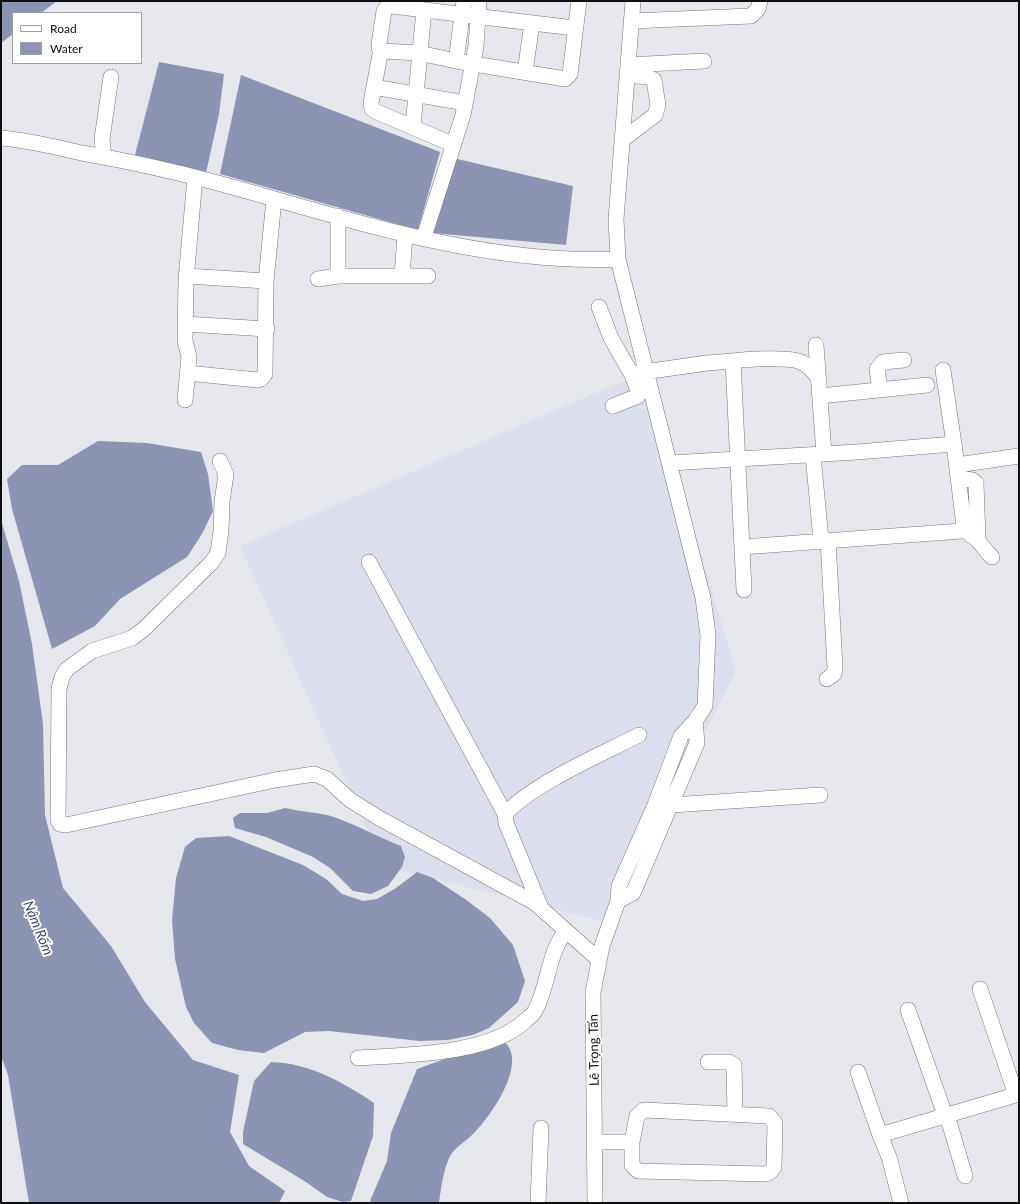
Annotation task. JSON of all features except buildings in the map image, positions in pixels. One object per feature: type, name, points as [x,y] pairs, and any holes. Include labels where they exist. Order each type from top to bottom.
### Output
[{"type":"street","points":[[381,50],[419,53],[456,61],[563,79],[569,77],[574,28],[579,1]]},
{"type":"street","points":[[613,406],[638,396],[639,393],[637,386],[639,373],[636,327],[618,259],[616,219],[632,1]]},
{"type":"street","points":[[631,21],[751,16],[758,9],[760,1]]},
{"type":"street","points":[[452,144],[413,126],[374,111],[371,103],[381,50],[378,44],[385,9],[392,6],[424,10],[463,7],[478,8],[532,23],[574,28]]},
{"type":"street","points":[[456,61],[463,7]]},
{"type":"street","points":[[424,237],[452,144],[463,115],[473,63],[478,8]]},
{"type":"street","points":[[413,126],[424,10]]},
{"type":"street","points":[[526,72],[532,23]]},
{"type":"street","points":[[627,70],[704,62]]},
{"type":"street","points":[[622,140],[654,117],[658,105],[654,80],[627,70]]},
{"type":"street","points":[[104,157],[102,139],[111,77]]},
{"type":"street","points":[[374,87],[465,104]]},
{"type":"street","points":[[1,138],[104,157],[195,177],[405,235],[424,237],[509,255],[583,261],[618,259]]},
{"type":"street","points":[[185,400],[189,357],[184,341],[186,276],[195,177]]},
{"type":"street","points":[[187,373],[261,379],[265,372],[267,329],[266,281],[274,199]]},
{"type":"street","points":[[338,216],[338,276]]},
{"type":"street","points":[[402,276],[405,235]]},
{"type":"street","points":[[186,276],[266,281]]},
{"type":"street","points":[[318,279],[338,276],[428,276]]},
{"type":"street","points":[[599,307],[611,338],[639,373]]},
{"type":"street","points":[[185,324],[267,329]]},
{"type":"street","points":[[611,338],[636,327]]},
{"type":"street","points":[[816,345],[820,396],[818,454],[835,667],[834,674],[827,679]]},
{"type":"street","points":[[639,373],[748,359],[797,360],[812,370],[818,379]]},
{"type":"street","points":[[880,390],[878,369],[883,362],[904,360]]},
{"type":"street","points":[[733,361],[744,590]]},
{"type":"street","points":[[943,370],[964,526],[962,531]]},
{"type":"street","name":"Lê Trọng Tấn","points":[[595,1203],[593,992],[602,946],[618,901],[619,886],[655,805],[681,736],[695,721],[705,706],[708,635],[703,598],[670,463],[639,373]]},
{"type":"street","points":[[820,396],[926,385]]},
{"type":"street","points":[[670,463],[954,444]]},
{"type":"street","points":[[957,471],[1019,456]]},
{"type":"street","points":[[220,461],[226,474],[222,502],[221,531],[218,553],[211,563],[144,629],[132,638],[92,651],[67,669],[62,677],[59,689],[58,820],[60,824],[66,825],[114,816],[267,782],[314,774],[327,779],[350,800],[379,818],[541,908],[599,960]]},
{"type":"street","points":[[957,471],[976,483],[978,539],[983,550],[992,557]]},
{"type":"street","points":[[742,547],[962,531],[978,539]]},
{"type":"street","points":[[369,562],[505,814],[506,823],[541,908]]},
{"type":"street","points":[[618,901],[634,893],[672,805],[697,743],[695,721]]},
{"type":"street","points":[[505,814],[513,806],[551,781],[639,735]]},
{"type":"street","points":[[672,805],[820,795]]},
{"type":"street","points":[[358,1058],[428,1053],[470,1047],[498,1038],[518,1029],[536,1011],[547,983],[557,941],[566,930]]},
{"type":"street","points":[[880,1135],[1018,1095],[980,989]]},
{"type":"street","points":[[908,1010],[946,1115],[964,1176]]},
{"type":"street","points":[[708,1062],[729,1062],[734,1065],[735,1114]]},
{"type":"street","points":[[858,1072],[889,1157],[901,1203]]},
{"type":"street","points":[[644,1110],[735,1114],[770,1116],[774,1120],[774,1166],[769,1173],[638,1171],[634,1169],[632,1165],[632,1142],[636,1116],[644,1110]]},
{"type":"street","points":[[538,1203],[541,1128]]},
{"type":"street","points":[[595,1142],[632,1142]]},
{"type":"shaded area","points":[[647,371],[736,672],[606,922],[384,866],[240,546]]},
{"type":"water","points":[[1,1],[57,1],[42,12],[12,12],[12,35],[1,43]]},
{"type":"water","points":[[159,62],[224,74],[219,114],[206,173],[135,155]]},
{"type":"water","points":[[241,75],[440,152],[418,230],[220,174]]},
{"type":"water","points":[[453,158],[573,186],[566,245],[433,233]]},
{"type":"water","points":[[98,441],[147,443],[201,452],[208,474],[213,511],[202,534],[187,557],[120,599],[95,626],[52,649],[12,509],[7,479],[22,465],[58,465]]},
{"type":"water","name":"Nậm Rốm","points":[[1,520],[19,581],[32,644],[43,724],[45,815],[63,888],[111,946],[145,1002],[193,1060],[239,1075],[230,1132],[249,1166],[285,1191],[279,1203],[29,1203],[8,1075],[1,1056]]},
{"type":"water","points":[[285,808],[334,817],[401,846],[405,857],[402,867],[388,886],[371,894],[353,891],[330,868],[313,857],[266,837],[235,828],[233,818],[240,813],[267,813]]},
{"type":"water","points":[[229,836],[303,865],[326,879],[342,894],[363,901],[377,899],[396,888],[417,872],[433,878],[490,918],[513,945],[525,981],[518,1002],[489,1028],[473,1035],[448,1040],[420,1041],[329,1031],[305,1032],[264,1053],[238,1050],[212,1043],[194,1023],[186,1007],[175,959],[172,920],[176,878],[185,847],[196,838]]},
{"type":"water","points":[[495,1041],[501,1041],[508,1046],[511,1052],[511,1072],[502,1095],[488,1116],[472,1135],[454,1150],[449,1158],[443,1177],[439,1203],[372,1203],[370,1201],[387,1161],[391,1133],[417,1069]]},
{"type":"water","points":[[271,1062],[299,1066],[325,1075],[338,1081],[374,1103],[373,1136],[351,1201],[343,1202],[327,1197],[306,1182],[243,1144],[243,1132],[254,1081]]}]
